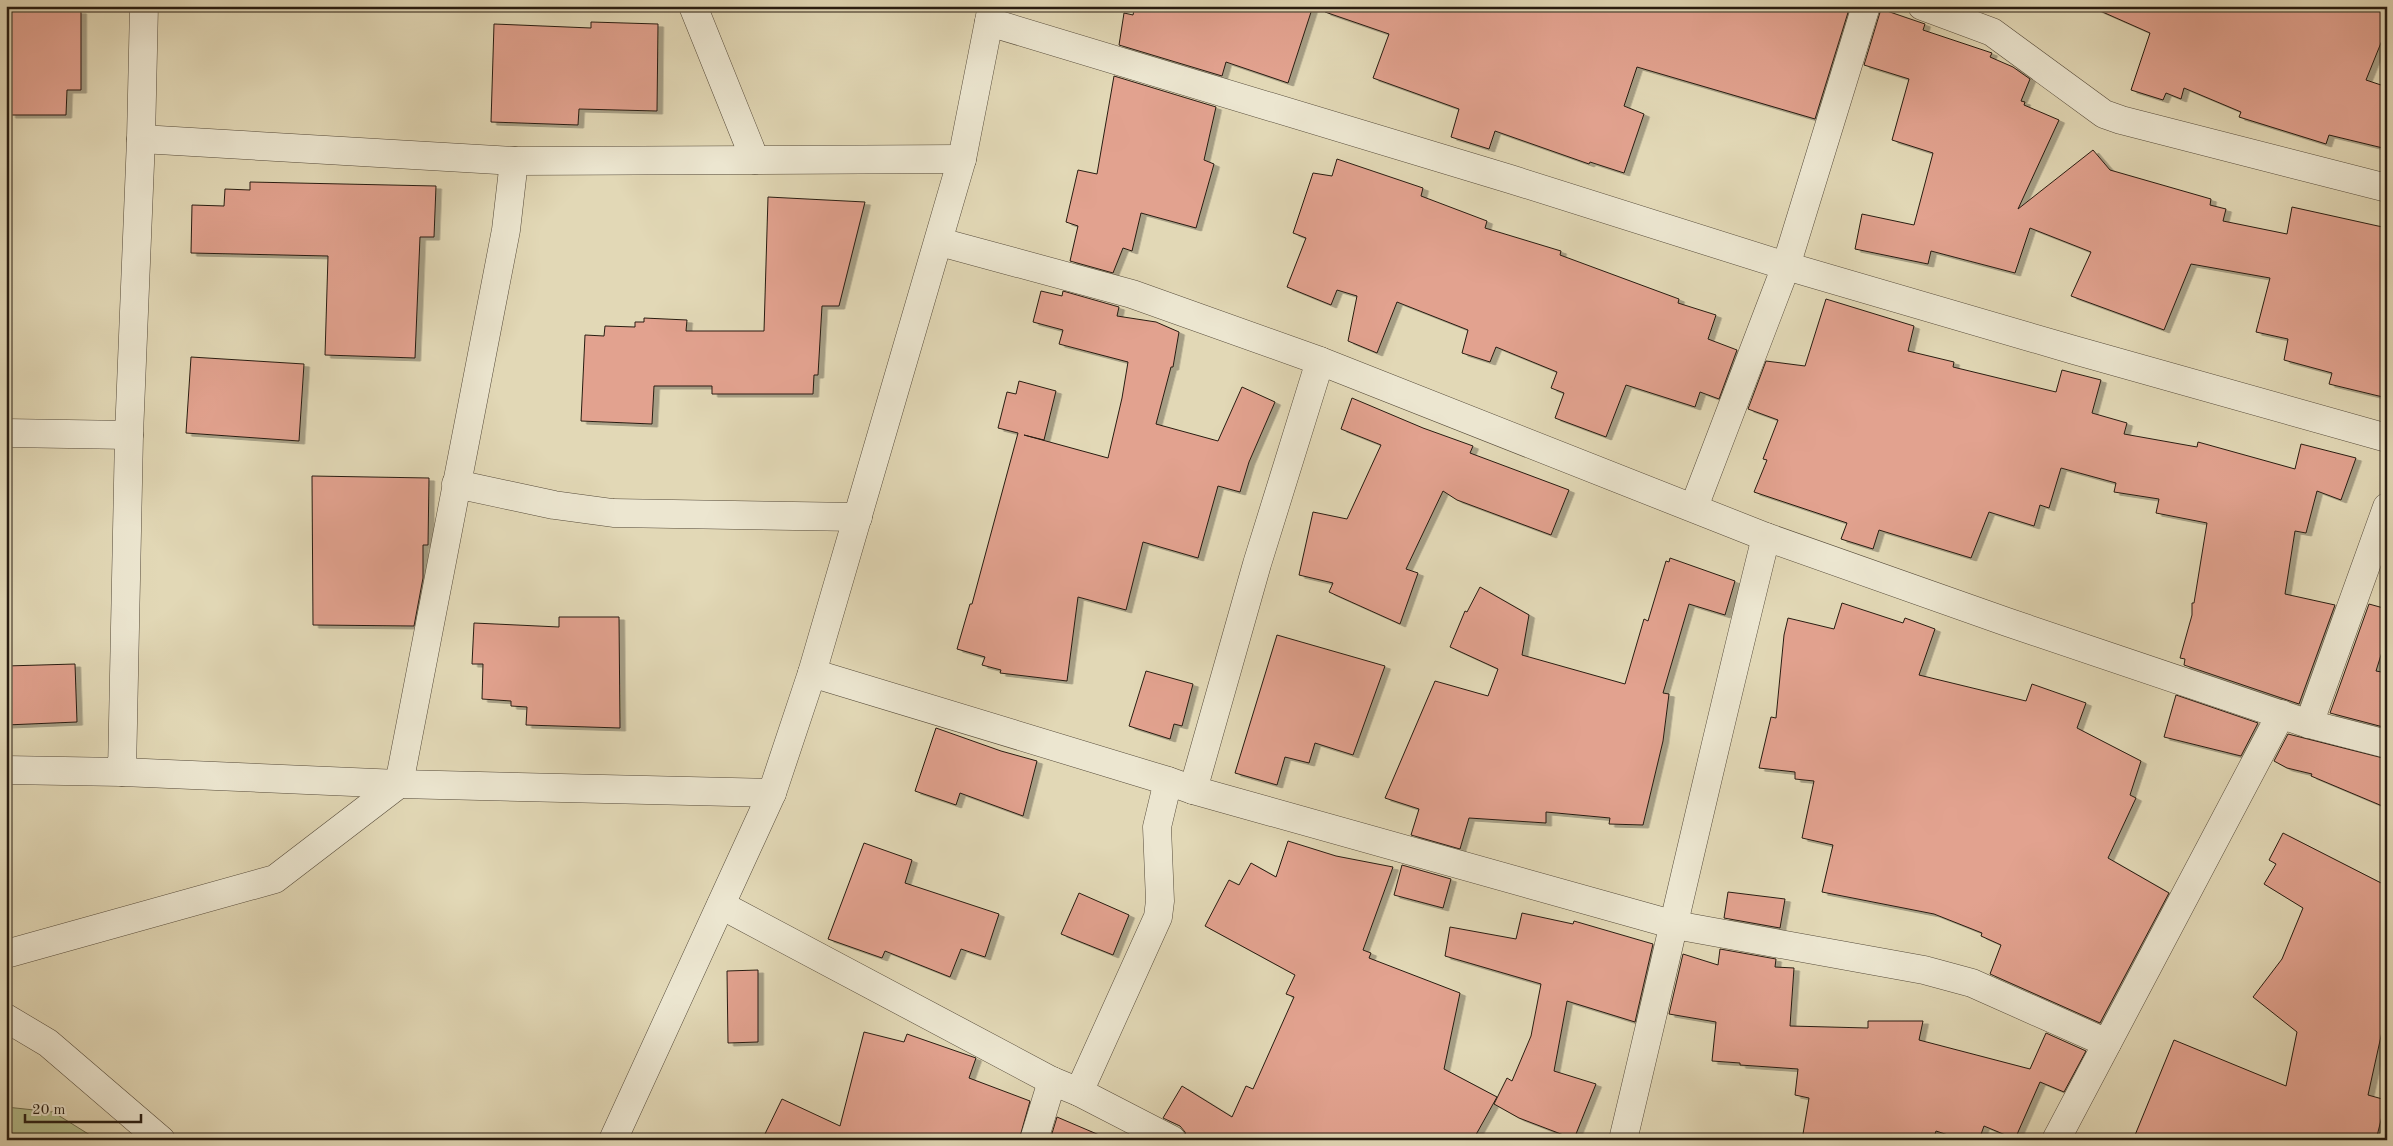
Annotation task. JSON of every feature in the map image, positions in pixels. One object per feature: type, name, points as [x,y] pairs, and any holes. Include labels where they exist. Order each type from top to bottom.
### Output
[{"type":"street","points":[[122,772],[129,435],[142,139],[144,6]]},
{"type":"street","points":[[693,6],[755,160]]},
{"type":"street","points":[[1694,507],[1786,266],[1866,6]]},
{"type":"street","points":[[1922,6],[1992,32],[2104,114],[2120,120],[2387,188]]},
{"type":"street","points":[[613,1140],[772,793],[812,674],[940,242],[962,158],[991,14],[1786,266],[2084,353],[2387,438]]},
{"type":"street","points":[[142,139],[514,161],[962,158]]},
{"type":"street","points":[[6,954],[275,879],[399,784],[506,230],[514,161]]},
{"type":"street","points":[[940,242],[1132,294],[1320,360],[1766,537],[2007,622],[2309,724],[2387,744]]},
{"type":"street","points":[[1079,1092],[1158,917],[1160,901],[1157,827],[1180,785],[1257,564],[1320,360]]},
{"type":"street","points":[[6,433],[129,435]]},
{"type":"street","points":[[456,484],[554,505],[613,513],[858,517]]},
{"type":"street","points":[[2309,724],[2387,507]]},
{"type":"street","points":[[1623,1140],[1675,925],[1720,722],[1766,537]]},
{"type":"street","points":[[812,674],[1180,785],[1675,925],[1924,970],[1972,983],[2107,1043]]},
{"type":"street","points":[[2056,1140],[2281,714]]},
{"type":"street","points":[[6,770],[122,772],[399,784],[772,793]]},
{"type":"street","points":[[721,905],[1052,1081],[1079,1092],[1172,1140]]},
{"type":"street","points":[[6,1018],[48,1043],[161,1140]]},
{"type":"street","points":[[1034,1140],[1052,1081]]},
{"type":"green space","points":[[6,1107],[53,1112],[98,1140],[6,1140]]},
{"type":"building","points":[[1135,6],[1313,6],[1288,83],[1226,62],[1222,76],[1119,45],[1124,13],[1133,15]]},
{"type":"building","points":[[1326,6],[1850,6],[1815,119],[1637,67],[1624,106],[1644,114],[1624,173],[1590,162],[1589,164],[1495,131],[1489,149],[1451,137],[1459,109],[1373,78],[1389,34],[1325,12]]},
{"type":"building","points":[[2089,6],[2387,6],[2387,28],[2366,80],[2387,87],[2387,149],[2329,135],[2326,144],[2239,117],[2241,112],[2184,88],[2181,99],[2166,93],[2163,100],[2131,90],[2150,33]]},
{"type":"building","points":[[1881,9],[1925,24],[1923,30],[1992,53],[1990,57],[2013,67],[2030,79],[2021,101],[2025,102],[2024,105],[2059,120],[2018,209],[2093,150],[2110,170],[2211,199],[2210,205],[2226,209],[2223,221],[2287,234],[2292,207],[2387,228],[2387,398],[2329,384],[2332,373],[2284,360],[2288,339],[2256,332],[2270,278],[2191,264],[2164,330],[2071,296],[2091,252],[2030,228],[2015,273],[1931,251],[1928,264],[1855,249],[1862,214],[1914,225],[1933,153],[1892,140],[1909,79],[1864,65]]},
{"type":"building","points":[[11,10],[81,11],[81,90],[67,90],[66,115],[10,115]]},
{"type":"building","points":[[591,22],[658,24],[657,111],[579,109],[578,125],[491,122],[494,24],[591,28]]},
{"type":"building","points":[[1114,76],[1216,107],[1204,160],[1214,164],[1196,228],[1141,213],[1132,251],[1123,248],[1113,273],[1070,261],[1078,226],[1066,222],[1078,170],[1097,174]]},
{"type":"building","points":[[1337,159],[1423,188],[1421,196],[1487,221],[1485,228],[1561,251],[1560,255],[1679,299],[1678,303],[1716,315],[1708,339],[1737,350],[1719,399],[1700,392],[1695,407],[1626,385],[1606,437],[1555,418],[1564,393],[1551,388],[1557,372],[1496,347],[1490,362],[1462,353],[1468,330],[1397,302],[1377,353],[1348,341],[1357,296],[1337,290],[1331,305],[1287,287],[1306,238],[1293,233],[1313,173],[1332,176]]},
{"type":"building","points":[[250,182],[436,186],[434,237],[420,237],[415,358],[325,355],[328,256],[191,253],[192,205],[224,206],[225,189],[250,190]]},
{"type":"building","points":[[768,197],[865,202],[839,306],[822,306],[818,375],[814,375],[813,394],[712,394],[712,386],[654,386],[652,424],[581,421],[585,335],[604,336],[605,326],[635,327],[635,322],[644,322],[644,318],[687,320],[686,331],[764,331]]},
{"type":"building","points":[[1041,291],[1062,296],[1063,291],[1119,307],[1117,316],[1156,322],[1179,332],[1173,367],[1171,367],[1156,424],[1218,441],[1242,387],[1275,402],[1249,462],[1240,492],[1218,486],[1198,558],[1143,542],[1126,610],[1078,597],[1067,681],[1000,673],[1001,670],[982,665],[985,657],[957,649],[970,604],[972,604],[1018,433],[998,428],[1007,392],[1016,394],[1019,381],[1056,391],[1044,440],[1024,435],[1108,458],[1128,362],[1059,344],[1063,330],[1033,322]]},
{"type":"building","points":[[1826,299],[1914,326],[1908,351],[1954,362],[1953,367],[2056,392],[2062,370],[2101,380],[2092,413],[2127,423],[2124,434],[2197,447],[2198,442],[2295,469],[2301,444],[2356,458],[2341,500],[2317,491],[2306,533],[2295,531],[2285,594],[2335,605],[2299,704],[2184,665],[2185,659],[2180,658],[2192,615],[2192,603],[2194,603],[2207,523],[2156,513],[2159,499],[2114,492],[2116,483],[2061,468],[2049,508],[2040,505],[2034,526],[1989,512],[1971,558],[1879,530],[1873,549],[1841,539],[1847,523],[1754,492],[1767,460],[1763,459],[1778,420],[1748,409],[1766,361],[1805,366]]},
{"type":"building","points":[[191,357],[304,364],[299,441],[186,433]]},
{"type":"building","points":[[1352,398],[1423,428],[1473,446],[1470,453],[1569,490],[1551,535],[1457,500],[1443,491],[1406,569],[1418,573],[1400,624],[1329,592],[1333,583],[1299,575],[1313,512],[1347,519],[1381,445],[1341,429]]},
{"type":"building","points":[[312,476],[429,478],[428,545],[423,545],[423,578],[414,626],[313,625]]},
{"type":"building","points":[[1670,558],[1735,581],[1725,615],[1689,604],[1663,693],[1669,694],[1663,741],[1643,825],[1609,824],[1610,818],[1546,812],[1546,823],[1469,818],[1460,849],[1411,835],[1419,809],[1385,798],[1435,681],[1488,696],[1498,669],[1450,647],[1465,611],[1467,612],[1480,587],[1529,615],[1522,655],[1625,684],[1644,619],[1648,621],[1666,561],[1669,562]]},
{"type":"building","points":[[1842,603],[1903,623],[1905,618],[1935,629],[1919,675],[2026,701],[2032,684],[2086,703],[2077,728],[2141,761],[2130,795],[2136,798],[2108,858],[2169,893],[2100,1023],[1990,974],[2001,945],[1981,936],[1982,933],[1934,914],[1822,892],[1833,845],[1802,838],[1814,781],[1795,779],[1795,772],[1759,768],[1771,717],[1776,718],[1784,635],[1788,618],[1834,629]]},
{"type":"building","points":[[2369,604],[2387,609],[2387,636],[2376,671],[2387,673],[2387,728],[2330,713]]},
{"type":"building","points":[[559,617],[619,617],[620,728],[526,725],[527,707],[511,706],[511,701],[482,699],[483,664],[472,664],[474,623],[559,627]]},
{"type":"building","points":[[1277,635],[1385,666],[1353,755],[1315,743],[1309,763],[1285,757],[1277,785],[1235,773]]},
{"type":"building","points":[[75,664],[77,722],[6,725],[6,666]]},
{"type":"building","points":[[1146,671],[1193,684],[1182,726],[1174,724],[1170,739],[1129,726]]},
{"type":"building","points":[[2176,695],[2258,723],[2241,756],[2164,737]]},
{"type":"building","points":[[936,728],[1001,751],[1037,761],[1023,816],[960,793],[956,805],[915,791]]},
{"type":"building","points":[[2288,734],[2387,759],[2387,808],[2311,776],[2312,774],[2287,768],[2274,761]]},
{"type":"building","points":[[2283,833],[2387,886],[2387,1009],[2368,1095],[2386,1100],[2376,1140],[2133,1140],[2174,1040],[2286,1086],[2297,1032],[2253,997],[2282,959],[2303,908],[2264,884],[2276,864],[2269,860]]},
{"type":"building","points":[[1288,841],[1336,856],[1393,867],[1363,950],[1371,953],[1369,958],[1460,993],[1444,1069],[1497,1097],[1473,1140],[1188,1140],[1180,1126],[1163,1118],[1182,1086],[1232,1117],[1246,1086],[1253,1089],[1294,997],[1286,994],[1295,975],[1205,926],[1229,880],[1239,885],[1251,863],[1276,877]]},
{"type":"building","points":[[864,843],[912,860],[905,883],[999,914],[985,957],[961,949],[950,977],[885,951],[882,958],[828,939]]},
{"type":"building","points":[[1402,865],[1451,879],[1443,908],[1394,895]]},
{"type":"building","points":[[1728,892],[1785,899],[1780,928],[1724,918]]},
{"type":"building","points":[[1079,893],[1129,915],[1113,955],[1061,934]]},
{"type":"building","points":[[1522,913],[1573,924],[1574,921],[1653,944],[1635,1022],[1567,1001],[1554,1071],[1596,1084],[1574,1139],[1519,1118],[1494,1104],[1507,1078],[1512,1081],[1531,1036],[1541,984],[1445,956],[1450,927],[1516,939]]},
{"type":"building","points":[[1720,949],[1776,959],[1775,967],[1794,968],[1790,1026],[1868,1028],[1868,1021],[1923,1021],[1919,1040],[2030,1069],[2046,1033],[2086,1051],[2064,1092],[2040,1082],[2015,1139],[1984,1126],[1979,1140],[1963,1140],[1936,1131],[1933,1140],[1802,1140],[1809,1098],[1795,1095],[1798,1069],[1712,1061],[1716,1022],[1669,1014],[1683,954],[1718,965]]},
{"type":"building","points":[[758,970],[758,1042],[728,1043],[727,971]]},
{"type":"building","points":[[864,1032],[904,1042],[907,1034],[976,1058],[969,1078],[1030,1101],[1019,1140],[762,1140],[782,1099],[840,1126]]},
{"type":"building","points":[[1057,1117],[1111,1140],[1050,1140]]}]
